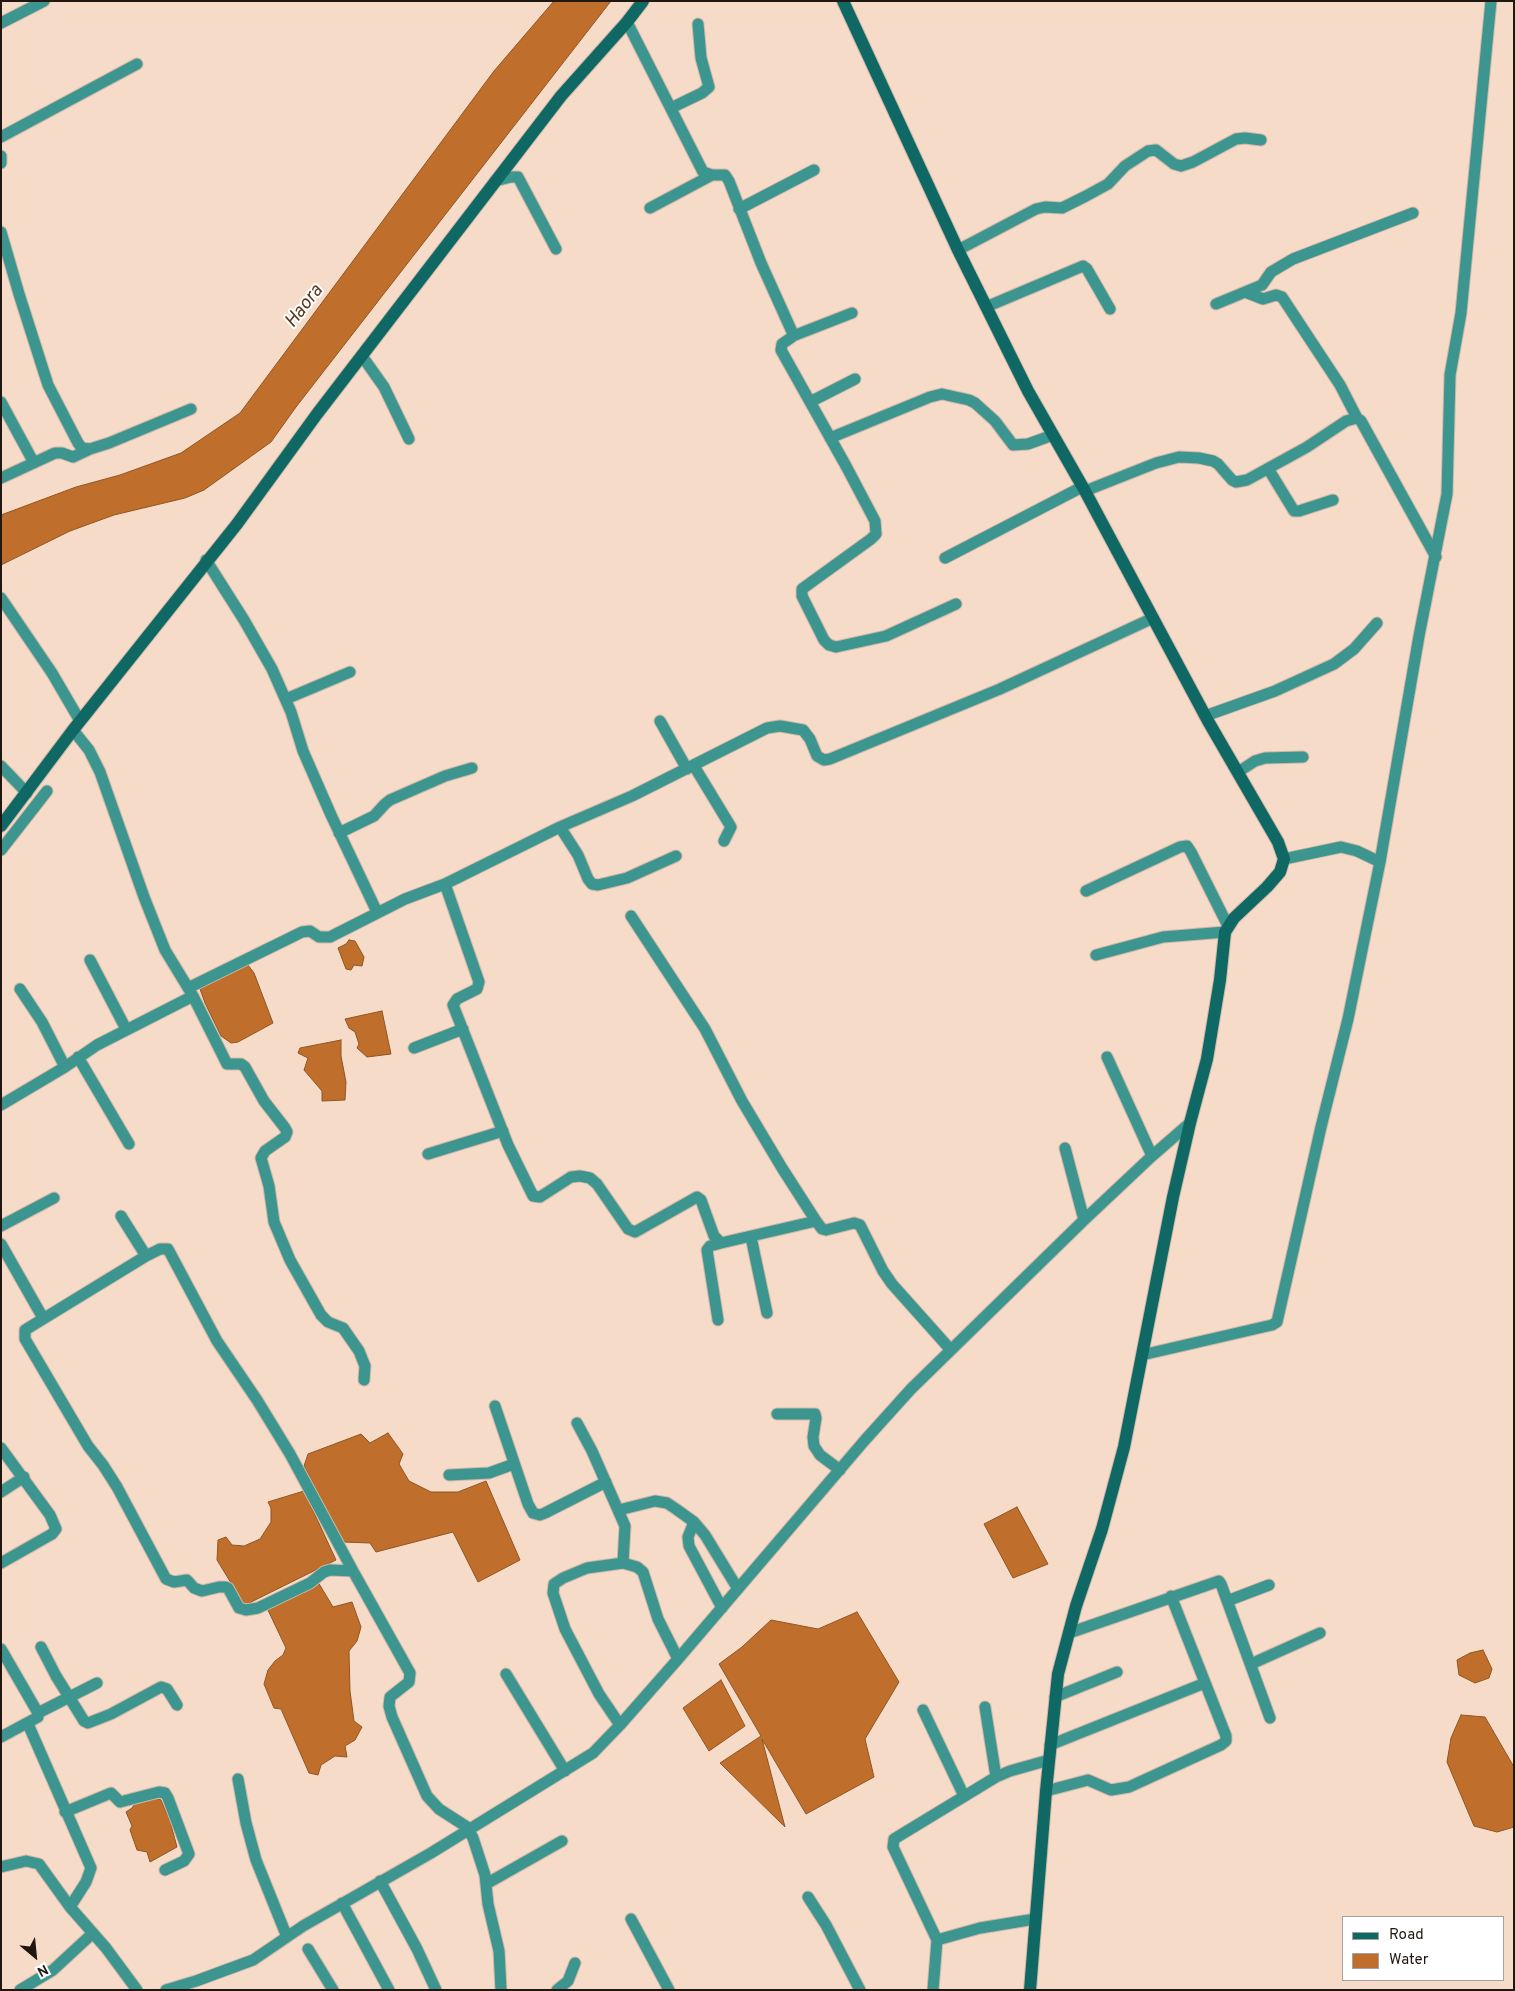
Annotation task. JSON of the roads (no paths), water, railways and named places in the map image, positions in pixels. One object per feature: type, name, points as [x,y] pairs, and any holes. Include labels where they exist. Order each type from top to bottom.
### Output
[{"type":"street","points":[[1,23],[44,1]]},
{"type":"street","points":[[1,826],[76,725],[236,524],[561,96],[627,22],[643,1]]},
{"type":"street","points":[[843,1],[986,307],[1205,716],[1278,842],[1284,858],[1280,872],[1227,929],[1163,937],[1096,955]]},
{"type":"street","points":[[1142,1355],[1272,1325],[1277,1322],[1348,1019],[1380,862],[1419,636],[1447,494],[1450,375],[1461,313],[1491,1]]},
{"type":"street","points":[[627,22],[705,174],[723,174],[726,176],[793,336]]},
{"type":"street","points":[[671,108],[706,91],[709,87],[702,58],[698,24]]},
{"type":"street","points":[[1,137],[137,64]]},
{"type":"street","points":[[958,250],[1036,210],[1045,207],[1062,208],[1094,192],[1112,180],[1136,157],[1148,151],[1159,152],[1174,164],[1181,166],[1193,162],[1236,139],[1260,140]]},
{"type":"street","points":[[1,156],[1,163]]},
{"type":"street","points":[[739,209],[814,170]]},
{"type":"street","points":[[650,208],[712,175]]},
{"type":"street","points":[[496,181],[518,177],[556,249]]},
{"type":"street","points":[[1216,304],[1262,285],[1271,272],[1293,259],[1413,213]]},
{"type":"street","points":[[1,232],[48,385],[78,443],[82,448],[90,450]]},
{"type":"street","points":[[986,307],[1082,266],[1086,269],[1110,310]]},
{"type":"street","points":[[1245,292],[1263,299],[1278,294],[1282,297],[1340,385],[1436,557]]},
{"type":"street","points":[[852,313],[793,336],[782,344],[780,348],[830,438],[874,522],[876,530],[871,539],[802,589],[802,596],[824,640],[828,645],[836,647],[886,636],[956,604]]},
{"type":"street","points":[[362,356],[384,387],[409,439]]},
{"type":"street","points":[[810,402],[855,379]]},
{"type":"street","points":[[830,438],[930,397],[942,394],[975,403],[995,421],[1013,445],[1028,444],[1053,435]]},
{"type":"street","points":[[1,402],[34,463]]},
{"type":"street","points":[[1,478],[55,453],[62,453],[73,457],[109,444],[191,409]]},
{"type":"street","points":[[945,558],[1084,489],[1179,457],[1213,461],[1232,480],[1236,482],[1247,480],[1269,470],[1346,421],[1357,418]]},
{"type":"street","points":[[1269,470],[1294,511],[1333,500]]},
{"type":"street","points":[[206,560],[263,652],[286,699],[296,726],[299,742],[339,834],[377,912]]},
{"type":"street","points":[[1,598],[52,673],[100,772],[140,888],[163,944],[227,1064],[241,1064],[245,1067],[270,1109],[287,1132],[285,1137],[265,1151],[260,1158],[269,1186],[274,1222],[290,1260],[321,1315],[328,1322],[346,1330],[362,1356],[365,1366],[364,1380]]},
{"type":"street","points":[[1,1105],[78,1058],[96,1044],[290,936],[306,931],[319,937],[330,938],[377,912],[445,884],[560,827],[632,796],[760,731],[780,726],[803,730],[810,739],[817,756],[824,760],[830,759],[1000,689],[1153,618]]},
{"type":"street","points":[[1205,716],[1275,691],[1334,664],[1354,649],[1377,623]]},
{"type":"street","points":[[286,699],[350,672]]},
{"type":"street","points":[[660,721],[731,827],[724,841]]},
{"type":"street","points":[[1238,772],[1255,761],[1265,758],[1303,757]]},
{"type":"street","points":[[1,766],[27,793]]},
{"type":"street","points":[[339,834],[374,816],[390,800],[445,776],[472,768]]},
{"type":"street","points":[[1,850],[47,791]]},
{"type":"street","points":[[560,827],[578,855],[592,884],[598,885],[627,878],[676,856]]},
{"type":"street","points":[[1030,1990],[1050,1745],[1058,1674],[1076,1606],[1102,1529],[1124,1447],[1179,1170],[1207,1059],[1227,929],[1192,852],[1187,846],[1171,851],[1086,891]]},
{"type":"street","points":[[1284,858],[1341,847],[1357,851],[1380,862]]},
{"type":"street","points":[[445,884],[480,982],[477,989],[453,1003],[503,1131],[520,1171],[535,1197],[540,1197],[571,1177],[590,1178],[597,1184],[628,1228],[635,1232],[697,1197],[702,1200],[714,1236],[721,1243]]},
{"type":"street","points":[[630,916],[705,1029],[767,1143],[816,1221],[822,1229],[826,1230],[854,1223],[860,1225],[892,1284],[950,1350]]},
{"type":"street","points":[[90,960],[126,1029]]},
{"type":"street","points":[[20,989],[42,1022],[65,1066]]},
{"type":"street","points":[[414,1048],[463,1029]]},
{"type":"street","points":[[1107,1057],[1152,1156]]},
{"type":"street","points":[[78,1058],[129,1144]]},
{"type":"street","points":[[166,1990],[253,1960],[342,1903],[469,1831],[593,1753],[678,1659],[911,1389],[1084,1220],[1190,1123]]},
{"type":"street","points":[[428,1154],[503,1131]]},
{"type":"street","points":[[1065,1148],[1084,1220]]},
{"type":"street","points":[[1,1226],[54,1198]]},
{"type":"street","points":[[121,1216],[146,1256]]},
{"type":"street","points":[[718,1320],[706,1250],[710,1246],[721,1243],[751,1238],[816,1221]]},
{"type":"street","points":[[751,1238],[767,1313]]},
{"type":"street","points":[[1,1244],[43,1318]]},
{"type":"street","points":[[353,1571],[330,1570],[324,1572],[310,1583],[258,1608],[246,1610],[236,1605],[228,1588],[219,1587],[202,1591],[194,1588],[187,1580],[174,1582],[166,1579],[117,1487],[104,1465],[88,1446],[26,1339],[25,1330],[146,1256],[163,1248],[168,1249],[217,1342],[257,1400],[290,1454],[410,1673],[409,1682],[390,1697],[389,1706],[395,1725],[427,1796],[439,1809],[463,1824],[469,1831],[482,1864],[488,1904],[499,1951],[501,1990]]},
{"type":"street","points":[[495,1406],[530,1509],[536,1515],[545,1513],[606,1482]]},
{"type":"street","points":[[777,1414],[815,1414],[814,1446],[820,1455],[840,1470]]},
{"type":"street","points":[[578,1423],[626,1526],[623,1563]]},
{"type":"street","points":[[1,1448],[50,1515],[56,1529],[52,1534],[1,1563]]},
{"type":"street","points":[[449,1475],[488,1473],[514,1464]]},
{"type":"street","points":[[1,1492],[24,1477]]},
{"type":"street","points":[[618,1510],[646,1502],[660,1501],[676,1509],[694,1522],[705,1535],[738,1589]]},
{"type":"street","points":[[694,1522],[688,1537],[689,1546],[722,1608]]},
{"type":"street","points":[[620,1725],[599,1694],[565,1629],[555,1604],[552,1589],[558,1581],[587,1568],[623,1563],[637,1567],[643,1572],[658,1620],[678,1659]]},
{"type":"street","points":[[1069,1633],[1217,1580],[1221,1584],[1270,1718]]},
{"type":"street","points":[[1227,1601],[1269,1584]]},
{"type":"street","points":[[1046,1791],[1088,1780],[1103,1788],[1119,1789],[1221,1746],[1226,1741],[1226,1736],[1171,1596]]},
{"type":"street","points":[[1251,1664],[1320,1633]]},
{"type":"street","points":[[40,1647],[84,1721],[88,1723],[111,1714],[162,1687],[167,1689],[177,1705]]},
{"type":"street","points":[[1,1649],[38,1713]]},
{"type":"street","points":[[1055,1697],[1117,1672]]},
{"type":"street","points":[[506,1674],[565,1771]]},
{"type":"street","points":[[1,1737],[28,1724],[38,1717],[38,1713],[96,1683]]},
{"type":"street","points":[[1050,1745],[1205,1683]]},
{"type":"street","points":[[985,1707],[996,1777]]},
{"type":"street","points":[[923,1710],[964,1796]]},
{"type":"street","points":[[28,1724],[90,1868],[86,1882],[71,1905]]},
{"type":"street","points":[[933,1990],[937,1940],[892,1843],[897,1836],[930,1819],[996,1777],[1049,1760]]},
{"type":"street","points":[[238,1779],[246,1823],[256,1860],[287,1937]]},
{"type":"street","points":[[65,1812],[111,1793],[120,1802],[159,1792],[165,1793],[188,1854],[184,1861],[165,1870]]},
{"type":"street","points":[[486,1884],[562,1841]]},
{"type":"street","points":[[1,1867],[26,1861],[36,1862],[106,1948],[137,1990]]},
{"type":"street","points":[[380,1881],[417,1948],[436,1990]]},
{"type":"street","points":[[808,1897],[826,1925],[860,1990]]},
{"type":"street","points":[[342,1903],[389,1990]]},
{"type":"street","points":[[631,1919],[669,1990]]},
{"type":"street","points":[[937,1940],[980,1928],[1035,1919]]},
{"type":"street","points":[[20,1990],[53,1970],[93,1934]]},
{"type":"street","points":[[308,1949],[333,1990]]},
{"type":"street","points":[[557,1990],[568,1981],[575,1963]]},
{"type":"water","points":[[554,1],[611,1],[296,407],[271,442],[204,490],[185,498],[114,515],[70,531],[1,565],[1,515],[76,487],[120,475],[181,453],[240,413],[494,71]]},
{"type":"water","points":[[349,940],[355,941],[364,957],[362,966],[354,965],[351,970],[346,969],[338,948]]},
{"type":"water","points":[[248,965],[254,973],[273,1023],[238,1042],[231,1043],[221,1036],[200,989]]},
{"type":"water","points":[[382,1011],[391,1054],[367,1057],[357,1048],[359,1044],[355,1032],[349,1028],[345,1019]]},
{"type":"water","points":[[341,1040],[341,1056],[346,1082],[345,1100],[322,1101],[322,1091],[304,1070],[308,1058],[298,1053],[300,1048]]},
{"type":"water","points":[[388,1433],[403,1454],[399,1464],[409,1481],[431,1492],[458,1492],[486,1481],[520,1560],[478,1582],[453,1532],[376,1552],[370,1543],[343,1542],[304,1466],[308,1454],[361,1434],[370,1443]]},
{"type":"water","points":[[304,1491],[336,1560],[243,1606],[233,1594],[231,1583],[217,1560],[218,1540],[226,1537],[232,1545],[244,1546],[260,1539],[271,1522],[271,1508],[268,1502]]},
{"type":"water","points":[[1017,1507],[1048,1564],[1013,1578],[984,1524]]},
{"type":"water","points":[[318,1582],[333,1607],[352,1602],[361,1627],[357,1641],[349,1651],[350,1691],[354,1721],[362,1727],[355,1740],[345,1746],[347,1757],[335,1756],[321,1765],[318,1775],[309,1773],[281,1709],[274,1708],[264,1684],[268,1670],[283,1655],[286,1648],[266,1606]]},
{"type":"water","points":[[857,1612],[899,1682],[865,1739],[874,1777],[806,1814],[762,1739],[785,1827],[720,1763],[761,1736],[719,1664],[742,1647],[771,1620],[818,1629]]},
{"type":"water","points":[[1483,1650],[1492,1669],[1489,1678],[1475,1683],[1459,1675],[1457,1660],[1470,1653]]},
{"type":"water","points":[[721,1680],[745,1726],[709,1751],[683,1708]]},
{"type":"water","points":[[1461,1715],[1485,1717],[1514,1767],[1514,1827],[1497,1832],[1474,1826],[1447,1762],[1451,1738]]},
{"type":"water","points":[[149,1795],[161,1800],[170,1821],[177,1847],[150,1862],[147,1852],[137,1850],[130,1830],[132,1826],[126,1812],[136,1802]]},
{"type":"water label","name":"Haora","points":[[305,307]]}]
